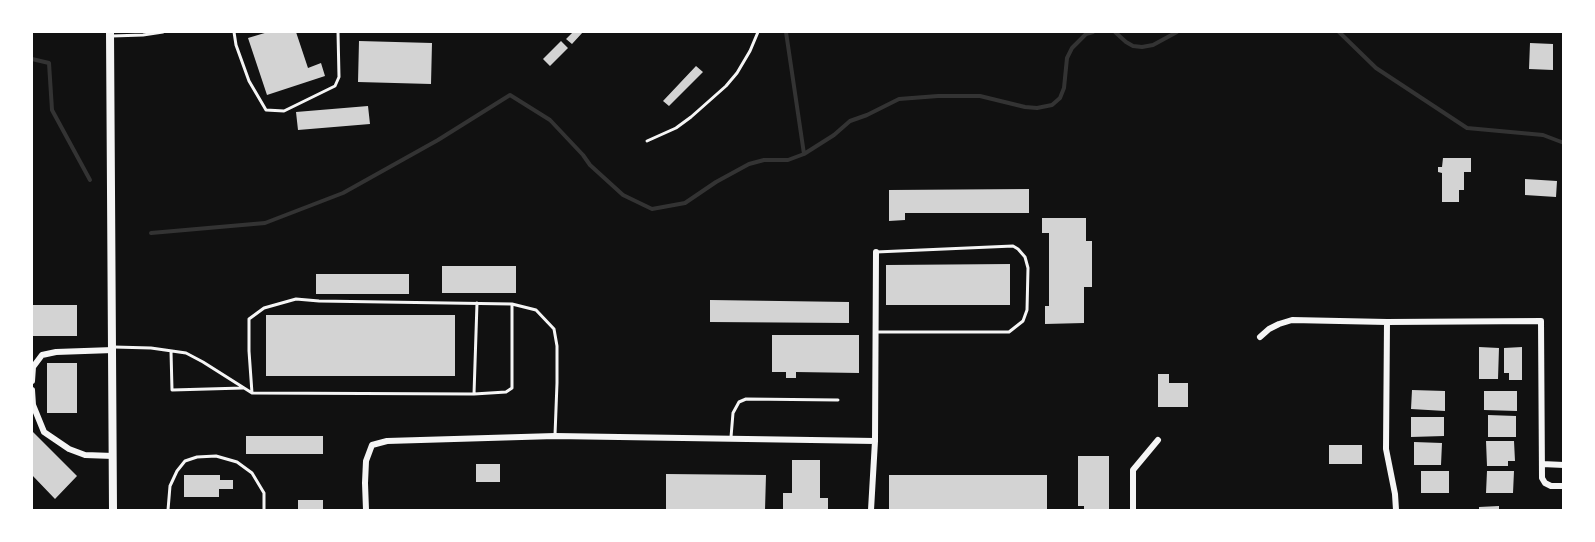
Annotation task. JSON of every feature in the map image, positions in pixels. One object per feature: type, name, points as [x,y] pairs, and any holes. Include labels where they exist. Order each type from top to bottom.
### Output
[{"type":"main road","points":[[110,34],[113,510]]},
{"type":"street","points":[[871,510],[875,441],[876,252]]},
{"type":"street","points":[[1260,337],[1269,329],[1292,320],[1541,321],[1542,478],[1551,486],[1563,486]]},
{"type":"street","points":[[1387,322],[1386,449],[1396,510]]},
{"type":"street","points":[[32,381],[33,367],[42,355],[113,348]]},
{"type":"street","points":[[32,390],[33,405],[44,432],[69,449],[85,455],[113,456]]},
{"type":"street","points":[[366,510],[366,461],[372,445],[387,441],[555,436],[875,441]]},
{"type":"street","points":[[1133,510],[1133,470],[1158,440]]},
{"type":"street","points":[[1542,464],[1563,465]]},
{"type":"lane","points":[[110,34],[143,35],[163,32]]},
{"type":"lane","points":[[234,32],[236,45],[249,81],[266,110],[284,111],[335,86],[339,77],[338,32]]},
{"type":"lane","points":[[647,141],[675,128],[709,103],[737,73],[758,32]]},
{"type":"lane","points":[[876,252],[1013,246],[1025,257],[1028,268],[1026,310],[1023,321],[1009,332],[876,332]]},
{"type":"lane","points":[[252,393],[249,319],[264,308],[296,299],[512,304],[536,310],[554,329],[557,356],[555,436]]},
{"type":"lane","points":[[474,394],[477,303]]},
{"type":"lane","points":[[113,348],[186,353],[252,393],[474,394],[506,392],[512,388],[512,304]]},
{"type":"lane","points":[[171,351],[172,390],[244,388]]},
{"type":"lane","points":[[730,439],[733,413],[739,402],[746,399],[838,400]]},
{"type":"lane","points":[[168,510],[170,486],[185,461],[197,457],[216,456],[237,462],[252,473],[264,493],[264,510]]},
{"type":"building","points":[[268,32],[296,32],[308,68],[321,63],[325,76],[267,95],[248,38]]},
{"type":"building","points":[[573,32],[583,32],[572,44],[566,39]]},
{"type":"building","points":[[359,41],[432,43],[431,84],[358,82]]},
{"type":"building","points":[[561,41],[568,48],[550,66],[543,59]]},
{"type":"building","points":[[1530,43],[1553,44],[1553,70],[1529,69]]},
{"type":"building","points":[[696,66],[703,72],[669,106],[663,101]]},
{"type":"building","points":[[368,106],[370,124],[298,130],[296,112]]},
{"type":"building","points":[[1443,158],[1471,158],[1471,172],[1464,172],[1464,190],[1459,190],[1459,202],[1442,202],[1442,173],[1438,172],[1438,167],[1442,167]]},
{"type":"building","points":[[1525,179],[1557,181],[1556,197],[1525,195]]},
{"type":"building","points":[[1029,189],[1029,213],[905,213],[905,220],[889,221],[889,190]]},
{"type":"building","points":[[1042,218],[1086,218],[1086,241],[1092,241],[1092,287],[1084,287],[1084,323],[1045,324],[1045,306],[1049,306],[1049,233],[1042,233]]},
{"type":"building","points":[[1010,264],[1010,305],[886,305],[886,265]]},
{"type":"building","points":[[442,266],[516,266],[516,293],[442,293]]},
{"type":"building","points":[[316,274],[409,274],[409,294],[316,294]]},
{"type":"building","points":[[710,300],[849,302],[849,323],[710,322]]},
{"type":"building","points":[[32,305],[77,305],[77,336],[32,336]]},
{"type":"building","points":[[266,315],[455,315],[455,376],[266,376]]},
{"type":"building","points":[[772,335],[859,335],[859,373],[796,372],[796,378],[786,378],[786,372],[772,372]]},
{"type":"building","points":[[1479,347],[1499,348],[1498,379],[1479,379]]},
{"type":"building","points":[[1522,347],[1522,380],[1509,380],[1509,373],[1504,373],[1504,348]]},
{"type":"building","points":[[47,363],[77,363],[77,413],[47,413]]},
{"type":"building","points":[[1158,374],[1169,374],[1169,383],[1188,383],[1188,407],[1158,407]]},
{"type":"building","points":[[1412,390],[1445,391],[1445,411],[1411,409]]},
{"type":"building","points":[[1484,391],[1517,391],[1517,411],[1484,410]]},
{"type":"building","points":[[1488,415],[1516,416],[1516,437],[1488,437]]},
{"type":"building","points":[[1411,417],[1444,417],[1444,436],[1411,437]]},
{"type":"building","points":[[32,431],[77,476],[55,499],[32,475]]},
{"type":"building","points":[[246,436],[323,436],[323,454],[246,454]]},
{"type":"building","points":[[1486,441],[1514,441],[1515,461],[1508,461],[1508,466],[1487,466]]},
{"type":"building","points":[[1414,442],[1442,443],[1441,465],[1414,465]]},
{"type":"building","points":[[1329,445],[1362,445],[1362,464],[1329,464]]},
{"type":"building","points":[[1078,456],[1109,456],[1109,510],[1084,510],[1084,506],[1078,506]]},
{"type":"building","points":[[792,460],[820,460],[820,498],[828,498],[828,510],[783,510],[783,493],[792,493]]},
{"type":"building","points":[[476,464],[500,464],[500,482],[476,482]]},
{"type":"building","points":[[1421,471],[1449,471],[1449,493],[1421,493]]},
{"type":"building","points":[[1487,471],[1514,471],[1513,493],[1486,493]]},
{"type":"building","points":[[666,474],[766,475],[765,510],[666,510]]},
{"type":"building","points":[[184,475],[220,475],[220,480],[233,480],[233,489],[219,489],[219,497],[184,497]]},
{"type":"building","points":[[889,475],[1047,475],[1047,510],[889,510]]},
{"type":"building","points":[[298,500],[323,500],[323,510],[298,510]]},
{"type":"building","points":[[1499,506],[1499,510],[1479,510],[1479,507]]},
{"type":"waterway","points":[[786,32],[804,154]]},
{"type":"waterway","points":[[151,233],[265,223],[343,193],[438,140],[510,95],[550,120],[590,165],[623,195],[652,209],[685,203],[716,182],[749,164],[764,160],[788,160],[804,154],[834,135],[850,121],[899,99],[980,96],[1025,107],[1037,108],[1052,105],[1060,98],[1064,88],[1067,58],[1072,48],[1086,34],[1093,32]]},
{"type":"waterway","points":[[1115,32],[1133,46],[1142,47],[1153,45],[1177,32]]},
{"type":"waterway","points":[[1339,32],[1376,68],[1467,128],[1543,135],[1564,143]]},
{"type":"waterway","points":[[32,59],[49,63],[52,110],[90,180]]}]
